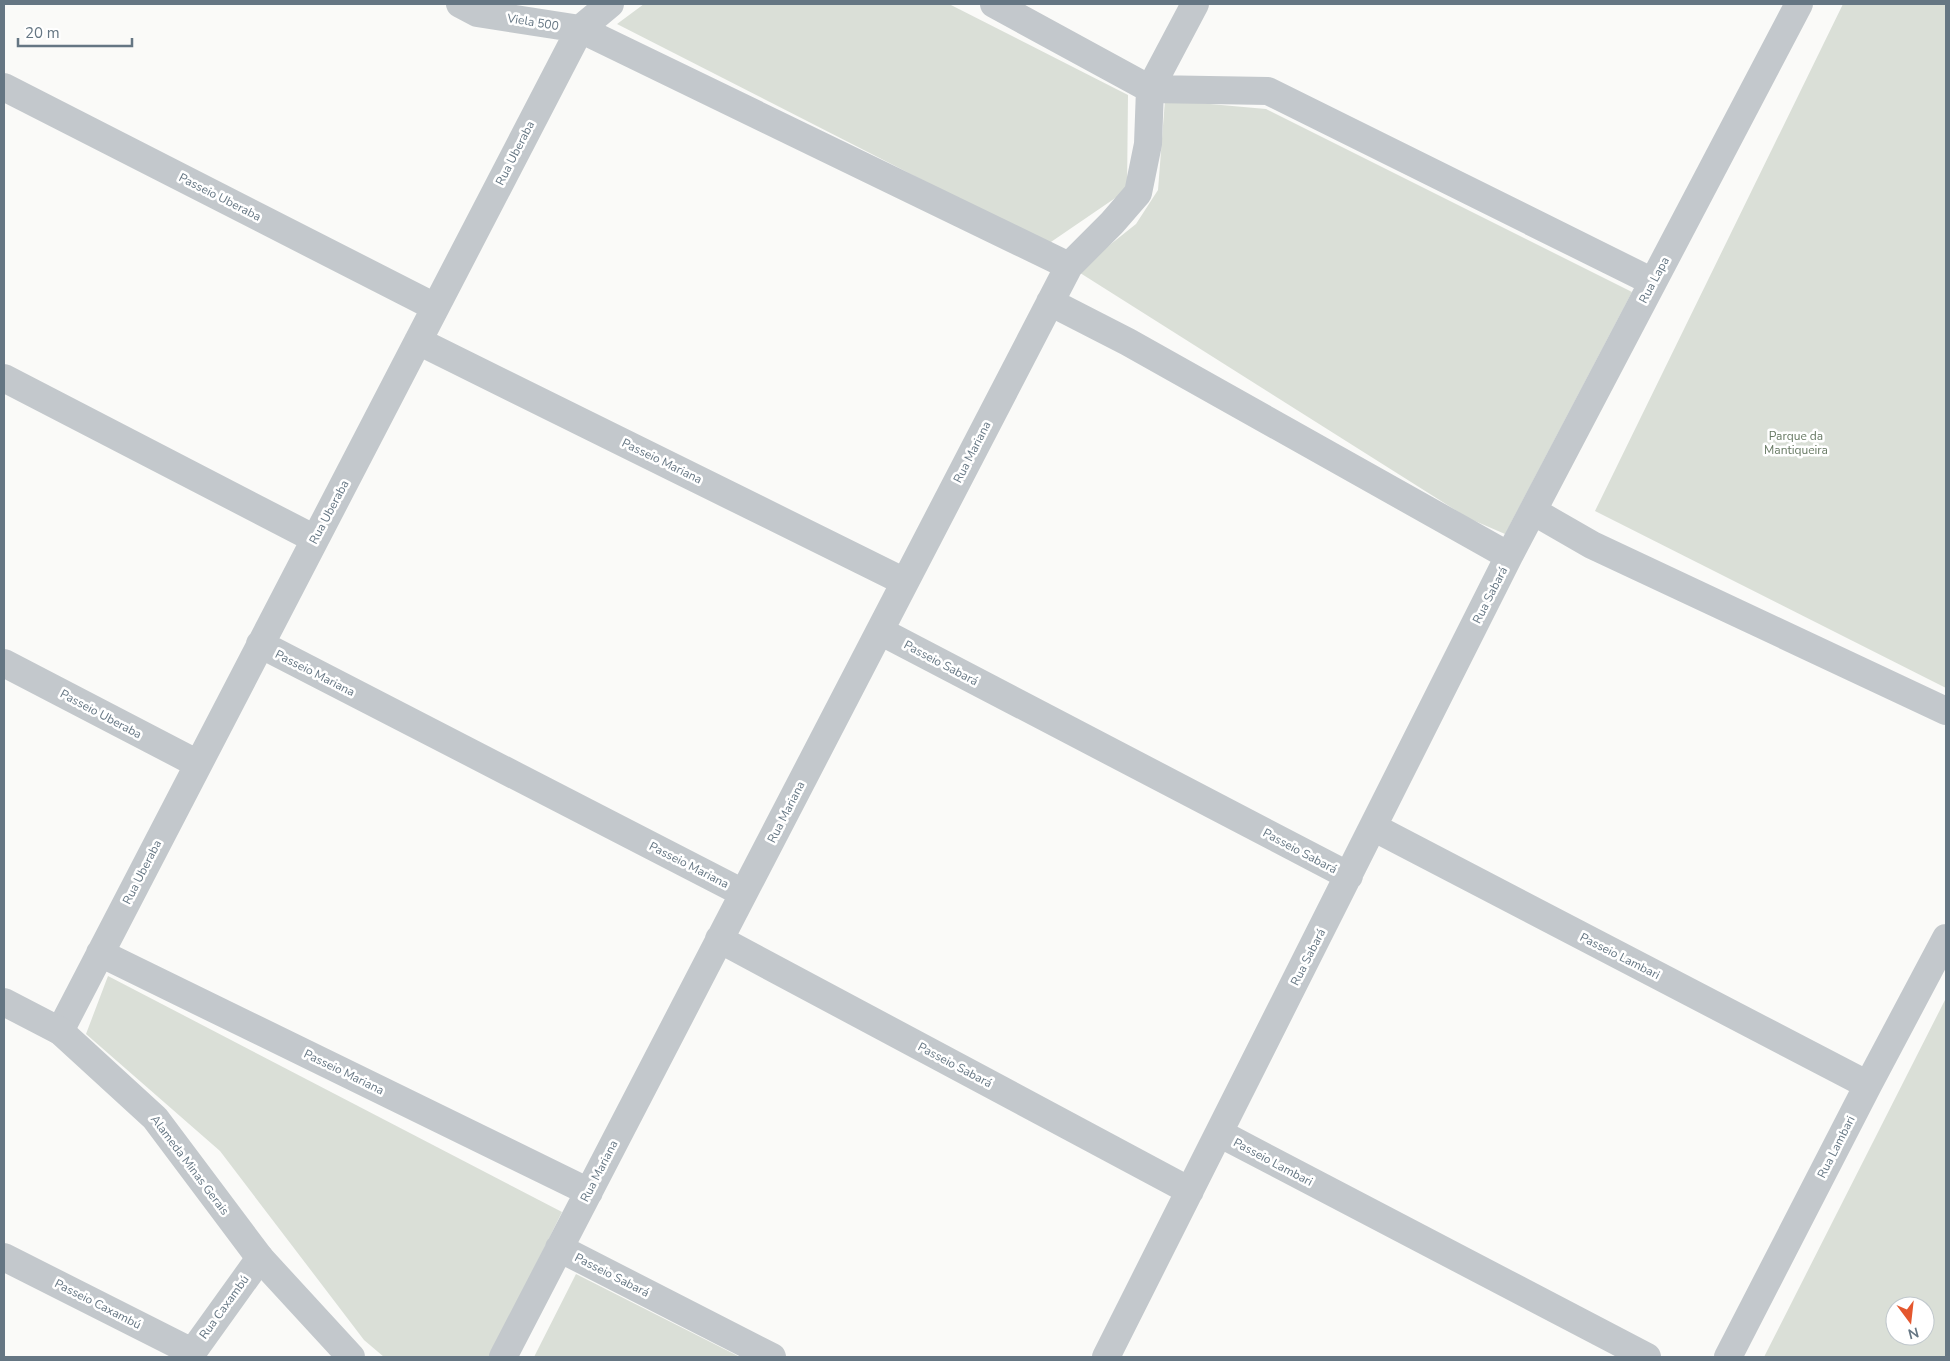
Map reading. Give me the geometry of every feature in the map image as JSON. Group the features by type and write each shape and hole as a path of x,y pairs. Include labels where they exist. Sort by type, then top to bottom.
{"street":[{"name":"Viela 500","path":"460,4 477,13 580,29 1069,266"},
{"name":"Rua Uberaba","path":"60,1031 580,29 610,4"},
{"path":"994,4 1150,89 1268,91 1653,282"},
{"path":"1150,89 1195,4"},
{"name":"Rua Lapa","path":"1509,556 1798,4"},
{"name":"Passeio Uberaba","path":"4,88 435,307"},
{"name":"Rua Mariana","path":"503,1357 1069,266 1112,223 1138,193 1148,144 1150,89"},
{"path":"1050,302 1128,342 1509,556"},
{"name":"Passeio Mariana","path":"418,341 905,582"},
{"path":"4,378 315,539"},
{"path":"1532,511 1592,545 1946,711"},
{"name":"Rua Sabará","path":"1106,1357 1509,556"},
{"name":"Passeio Sabará","path":"880,631 1349,876"},
{"name":"Passeio Mariana","path":"260,644 744,893"},
{"name":"Passeio Uberaba","path":"4,663 198,764"},
{"name":"Passeio Lambari","path":"1372,827 1868,1085"},
{"name":"Rua Lambari","path":"1728,1357 1946,938"},
{"name":"Passeio Sabará","path":"719,939 1190,1191"},
{"name":"Passeio Mariana","path":"100,953 589,1192"},
{"name":"Alameda Minas Gerais","path":"4,1002 60,1031 155,1118 260,1258 351,1357"},
{"name":"Passeio Lambari","path":"1219,1133 1647,1357"},
{"name":"Passeio Sabará","path":"559,1248 772,1357"},
{"name":"Passeio Caxambú","path":"4,1257 190,1355"},
{"name":"Rua Caxambú","path":"190,1355 260,1258"}],"green space":[{"path":"644,4 949,4 1128,95 1127,190 1048,244 617,24"},
{"name":"Parque da Mantiqueira","path":"1843,4 1946,4 1946,688 1595,511"},
{"path":"1165,100 1266,109 1632,292 1505,534 1468,518 1077,271 1136,224 1158,190"},
{"path":"108,976 562,1212 490,1357 384,1357 364,1340 220,1151 86,1034"},
{"path":"1946,998 1946,1357 1764,1357"},
{"path":"576,1274 740,1357 534,1357"}]}
